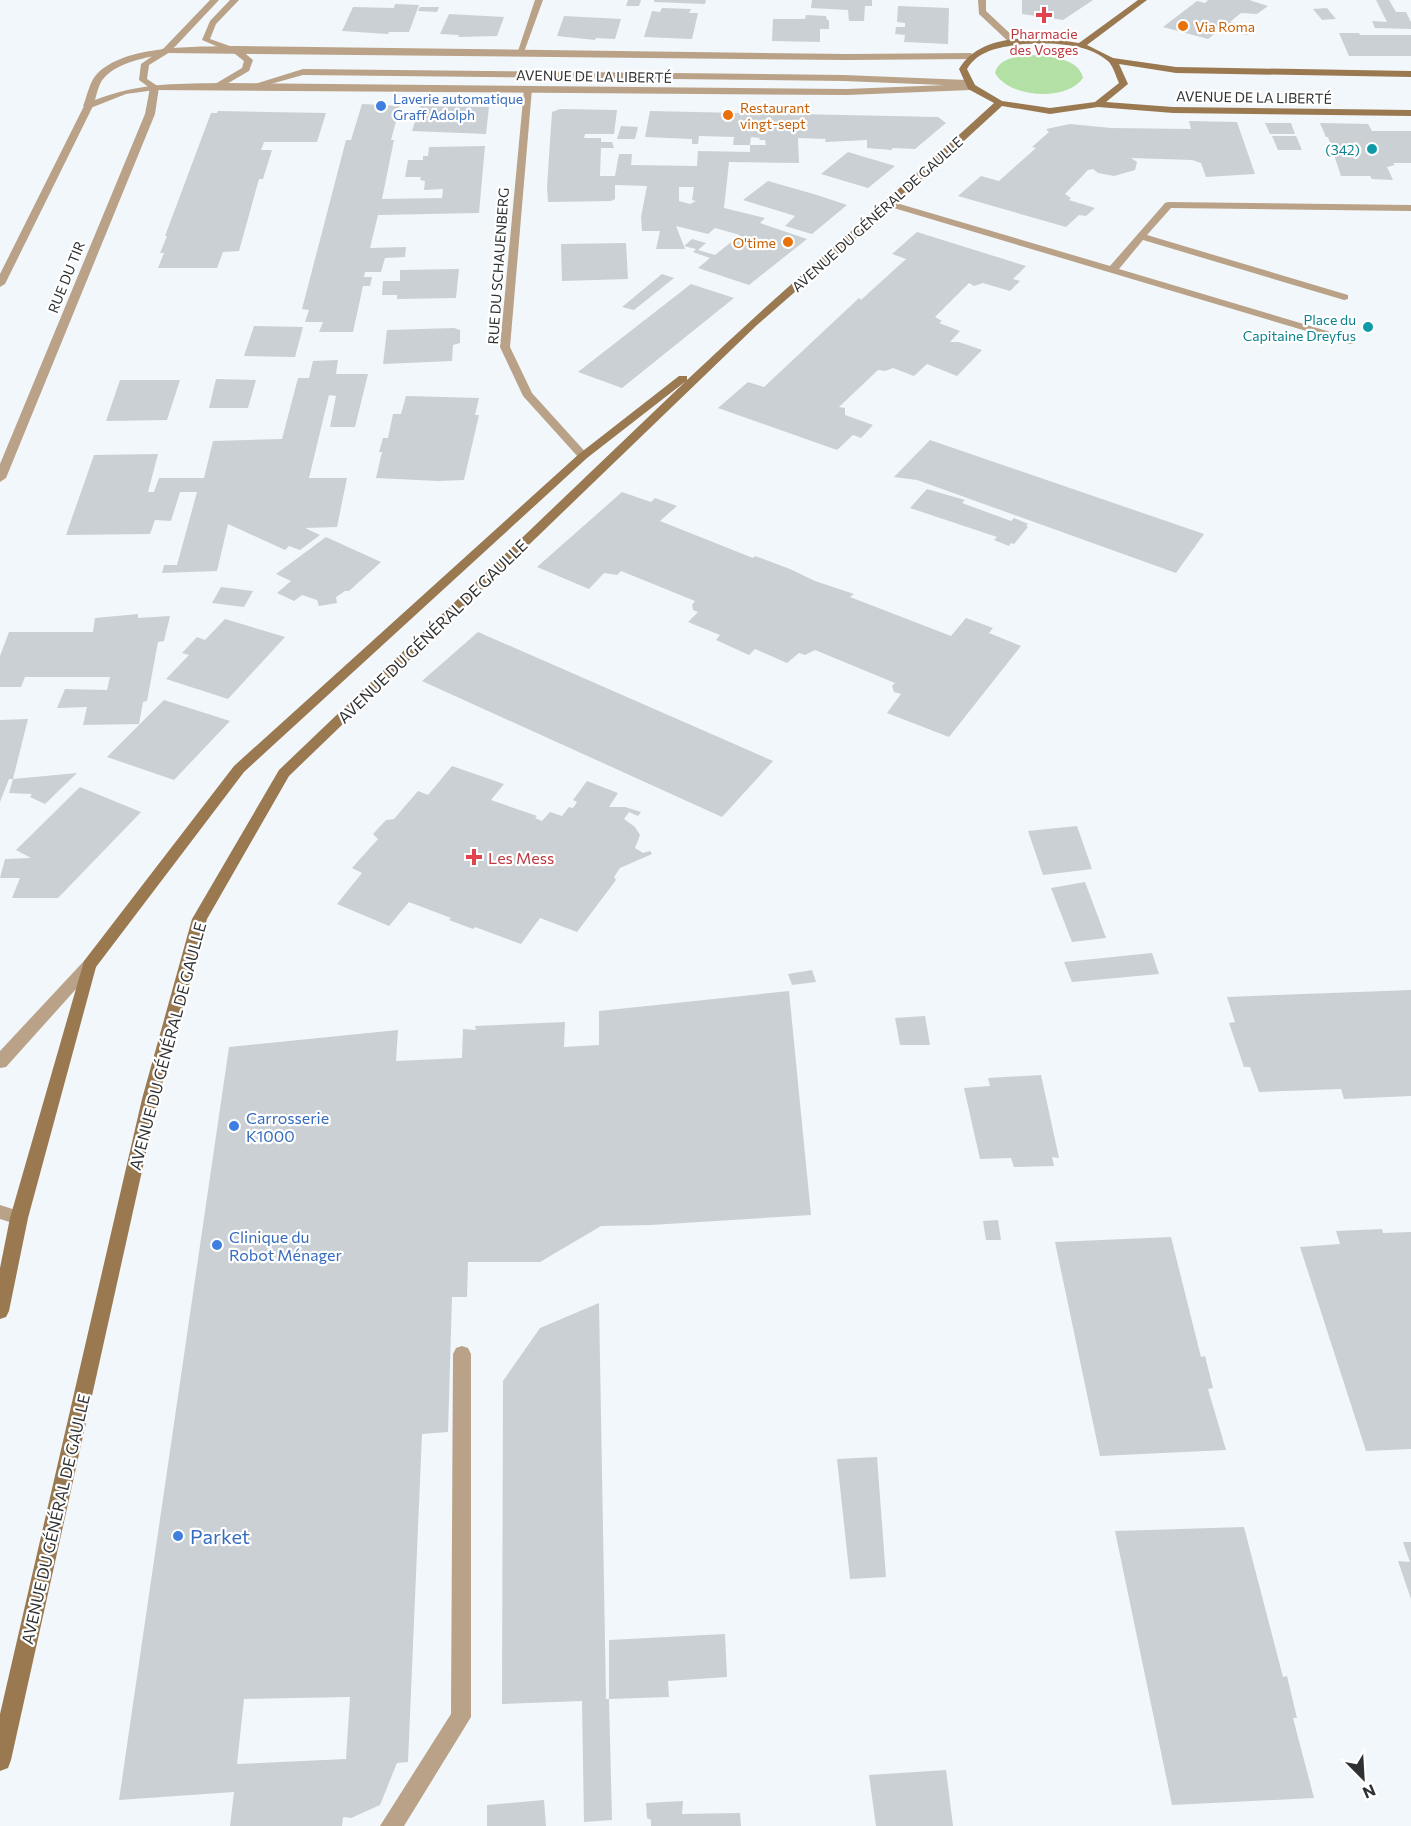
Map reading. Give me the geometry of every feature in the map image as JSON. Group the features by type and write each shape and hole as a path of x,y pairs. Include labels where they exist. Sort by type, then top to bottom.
{"main road":[{"path":"1080,46 1143,0"},
{"name":"AVENUE DE LA LIBERTÉ","path":"971,57 978,52 1014,42 1058,42 1080,46 1112,60 1176,70 1411,74"},
{"path":"969,85 963,69 971,57"},
{"path":"1098,104 1124,84 1112,60"},
{"name":"AVENUE DE LA LIBERTÉ","path":"969,85 1000,103 1050,111 1098,104 1173,110 1411,113"},
{"name":"AVENUE DU GÉNÉRAL DE GAULLE","path":"0,1760 150,1099 200,919 284,774 753,323 890,204 1000,103"},
{"name":"AVENUE DU GÉNÉRAL DE GAULLE","path":"0,1311 19,1218 89,965 239,769 583,456 753,323"}],"street":[{"path":"155,87 143,80 145,64 167,50 215,0"},
{"path":"218,86 246,69 249,60 236,49 218,46 206,40 206,33 214,21 235,0"},
{"path":"520,52 539,0"},
{"path":"982,0 982,12 1014,42"},
{"path":"0,284 88,106 98,78 109,69 129,60 167,50"},
{"name":"AVENUE DE LA LIBERTÉ","path":"167,50 971,57"},
{"path":"256,85 303,72 844,78 969,85"},
{"name":"AVENUE DE LA LIBERTÉ","path":"88,106 124,92 155,87 256,85 847,92 969,85"},
{"name":"RUE DU TIR","path":"0,477 150,114 155,87"},
{"name":"RUE DU SCHAUENBERG","path":"528,89 505,347 526,394 583,456"},
{"path":"890,204 1350,342"},
{"path":"1112,270 1168,204 1411,208"},
{"path":"1140,236 1344,297"},
{"path":"0,1062 89,965"},
{"path":"0,1212 19,1218"},
{"path":"391,1826 460,1717 462,1354"}],"green space":[{"path":"1037,55 1058,58 1071,63 1081,72 1083,78 1075,86 1064,91 1038,94 1012,88 995,73 997,67 1006,60"}],"building":[{"path":"628,0 641,0 639,6 626,6"},
{"path":"654,0 706,0 705,4 654,2"},
{"path":"812,0 872,0 872,6 865,6 864,21 849,21 848,10 811,8"},
{"path":"1022,0 1093,0 1063,20 1022,14"},
{"path":"1208,0 1249,0 1268,6 1257,14 1241,13 1230,22 1255,29 1247,35 1221,29 1208,39 1163,27 1197,1 1205,3"},
{"path":"1376,0 1389,0 1396,12 1406,12 1411,22 1411,29 1375,28 1372,21 1387,22"},
{"path":"395,4 419,5 409,32 389,32 388,34 342,31 353,7 394,8"},
{"path":"898,6 949,8 948,44 904,42 905,35 895,34 896,27 905,27 905,23 897,22"},
{"path":"420,7 439,7 437,12 418,11"},
{"path":"662,8 691,9 689,13 698,13 692,39 644,37 652,11 660,12"},
{"path":"1327,8 1336,19 1322,20 1313,9"},
{"path":"449,14 504,17 497,36 458,37 459,35 440,34"},
{"path":"806,15 826,16 829,20 829,29 820,29 820,42 772,41 773,19 805,19"},
{"path":"564,16 621,19 615,39 596,38 595,40 557,36"},
{"path":"1339,33 1411,35 1411,56 1349,56"},
{"path":"362,104 400,106 391,140 394,140 382,199 442,198 443,189 424,190 425,181 420,180 421,177 405,177 408,160 423,160 423,156 428,156 429,147 485,146 479,213 378,215 370,248 406,247 405,257 385,258 381,272 365,272 364,277 372,277 370,286 363,286 353,332 319,332 323,322 305,322 309,310 302,309 346,140 351,140"},
{"path":"420,106 489,107 486,134 412,131"},
{"path":"560,109 617,110 614,134 585,134 584,138 601,138 601,142 612,142 614,148 601,148 600,176 615,176 619,154 632,154 631,165 697,166 698,151 750,152 750,145 733,145 734,137 699,136 698,144 692,144 692,139 645,137 650,111 938,117 946,123 915,149 867,148 867,140 825,142 826,139 798,138 799,163 729,162 724,208 765,218 760,223 807,239 749,285 698,268 710,258 693,252 696,249 684,246 692,239 706,243 698,250 715,255 740,235 715,228 708,234 676,226 685,249 656,249 660,231 642,231 641,217 647,186 615,185 615,199 611,201 548,202 552,112","holes":["751,137 765,140 766,145 750,145","679,187 694,187 692,200 696,201 690,204 679,201"]},
{"path":"218,111 326,113 317,142 264,142 261,150 272,150 263,179 259,179 239,251 223,252 217,268 158,268 164,253 160,253 167,236 165,236 211,113"},
{"path":"1189,121 1237,122 1255,174 1206,177 1201,163 1192,160 1131,158 1137,162 1135,170 1114,176 1098,173 1093,169 1088,170 1065,194 1071,198 1069,200 1095,208 1086,216 1079,215 1066,227 958,196 981,176 999,181 1036,148 1032,147 1049,132 1046,129 1070,124 1111,128 1191,129"},
{"path":"1265,123 1291,123 1295,134 1270,134"},
{"name":"(342)","path":"1320,123 1368,124 1372,131 1411,131 1411,163 1393,163 1395,165 1387,167 1393,180 1372,179 1370,176 1341,176 1328,137"},
{"path":"621,126 638,127 635,139 617,139"},
{"path":"1272,136 1296,136 1302,150 1278,150"},
{"path":"848,152 895,166 868,188 821,174"},
{"path":"768,181 847,205 812,234 785,226 795,216 743,200"},
{"path":"917,232 1026,266 1013,279 1020,281 1010,291 983,283 974,286 969,283 935,317 942,321 939,323 960,331 950,342 959,342 982,350 957,376 927,364 914,376 893,368 885,371 878,370 839,407 845,408 845,415 873,425 861,438 853,435 837,450 718,408 748,382 764,387 859,298 861,300 906,259 892,254"},
{"path":"626,243 628,279 562,281 561,244"},
{"path":"459,269 456,298 397,299 397,295 382,295 383,281 400,281 400,270"},
{"path":"662,274 674,278 634,310 622,307"},
{"path":"691,284 734,298 622,388 578,372"},
{"path":"254,326 303,327 295,357 244,356"},
{"path":"454,328 460,330 460,343 453,345 452,361 383,364 387,330"},
{"path":"338,360 336,374 368,374 355,427 330,427 336,396 329,395 309,478 347,478 337,527 305,528 320,535 300,550 289,546 285,550 228,524 217,571 162,573 164,565 177,565 197,492 180,492 171,521 155,520 150,534 66,535 94,455 158,454 148,492 154,492 159,478 204,478 213,441 282,439 298,378 309,378 313,361"},
{"path":"216,379 256,380 248,408 209,408"},
{"path":"120,380 180,380 167,420 106,421"},
{"path":"406,396 479,398 475,415 479,415 464,480 376,478 383,438 388,438 393,414 401,414"},
{"path":"930,440 1204,534 1176,573 917,480 894,477"},
{"path":"927,489 965,500 962,503 1011,521 1014,518 1028,524 1026,526 1028,527 1014,544 1011,543 1009,546 994,540 997,537 910,508"},
{"path":"622,492 651,502 655,498 677,506 660,521 753,558 755,556 815,581 854,594 850,597 951,636 966,618 993,628 989,633 1021,646 949,737 887,713 901,694 894,692 892,686 895,683 815,650 805,655 799,653 787,663 755,649 749,655 716,640 720,635 688,622 698,612 693,610 692,605 695,601 621,571 617,575 604,573 589,589 537,567"},
{"path":"326,537 381,562 349,591 336,597 337,603 319,606 317,600 302,595 294,601 277,593 291,581 276,574"},
{"path":"221,587 253,591 244,607 212,603"},
{"path":"138,614 138,618 170,616 164,641 158,642 147,701 143,702 139,724 83,725 87,707 57,708 65,689 107,690 110,677 25,677 21,687 0,687 0,656 9,632 93,632 95,618"},
{"path":"225,619 285,637 228,699 166,679 189,655 182,653 197,637 205,640"},
{"path":"478,632 773,761 722,817 422,681"},
{"path":"164,700 230,721 174,780 107,757"},
{"path":"28,719 13,779 9,779 0,802 0,720"},
{"path":"452,766 504,784 491,800 537,816 535,818 542,821 550,812 562,816 569,807 573,808 577,802 573,800 587,781 618,793 609,807 625,807 641,812 638,816 629,812 624,819 635,827 640,835 635,848 643,853 650,851 652,854 620,868 614,877 616,880 577,932 540,918 521,944 449,920 451,918 409,902 389,926 337,904 362,873 352,868 378,839 373,834 386,820 394,819 418,791 428,795"},
{"path":"77,773 45,804 30,797 32,794 9,793 13,779"},
{"path":"80,787 141,812 58,898 12,898 20,878 0,878 5,859 31,858 16,850"},
{"path":"1077,826 1092,869 1043,875 1028,831"},
{"path":"1085,882 1106,938 1072,942 1051,888"},
{"path":"1152,953 1159,974 1072,982 1064,962"},
{"path":"812,970 816,982 792,985 788,974"},
{"path":"1411,990 1411,1096 1344,1099 1341,1089 1259,1092 1250,1067 1244,1067 1229,1023 1235,1022 1227,997"},
{"path":"789,991 811,1215 601,1226 540,1262 468,1262 467,1297 452,1297 448,1432 422,1434 408,1762 397,1763 380,1805 351,1818 343,1817 342,1826 230,1826 234,1792 119,1800 229,1047 398,1030 396,1061 462,1058 463,1029 476,1030 475,1026 565,1022 564,1047 599,1045 599,1011","holes":["350,1697 346,1759 237,1764 244,1699"]},
{"path":"925,1016 930,1045 900,1045 895,1018"},
{"path":"1041,1075 1059,1158 1052,1157 1054,1166 1014,1167 1011,1158 980,1159 964,1088 990,1086 988,1078"},
{"path":"998,1220 1001,1240 986,1240 983,1221"},
{"path":"1382,1229 1383,1233 1411,1232 1411,1449 1366,1451 1300,1247 1340,1244 1336,1231"},
{"path":"1171,1237 1201,1357 1205,1356 1213,1388 1208,1389 1226,1450 1100,1456 1055,1242"},
{"path":"599,1303 606,1699 609,1699 612,1820 584,1822 582,1701 502,1704 503,1381 540,1328"},
{"path":"877,1457 886,1577 850,1579 837,1459"},
{"path":"1244,1527 1283,1677 1287,1676 1297,1718 1293,1718 1314,1798 1172,1805 1115,1531"},
{"path":"1403,1542 1411,1542 1411,1599 1398,1561 1410,1562"},
{"path":"725,1634 727,1677 668,1681 669,1697 609,1699 609,1640"},
{"path":"946,1770 953,1826 876,1826 869,1775"},
{"path":"544,1800 546,1826 487,1826 487,1805"},
{"path":"683,1801 682,1814 740,1813 741,1826 651,1826 651,1820 647,1818 646,1803"}],"place":[{"name":"Pharmacie des Vosges","path":"1044,15"},
{"name":"Via Roma","path":"1183,26"},
{"name":"Laverie automatique Graff Adolph","path":"381,106"},
{"name":"Restaurant vingt-sept","path":"728,115"},
{"name":"(342)","path":"1372,149"},
{"name":"O'time","path":"788,242"},
{"name":"Place du Capitaine Dreyfus","path":"1368,327"},
{"name":"Les Mess","path":"474,857"},
{"name":"Carrosserie K1000","path":"234,1126"},
{"name":"Clinique du Robot Ménager","path":"217,1245"},
{"name":"Parket","path":"178,1536"}]}
